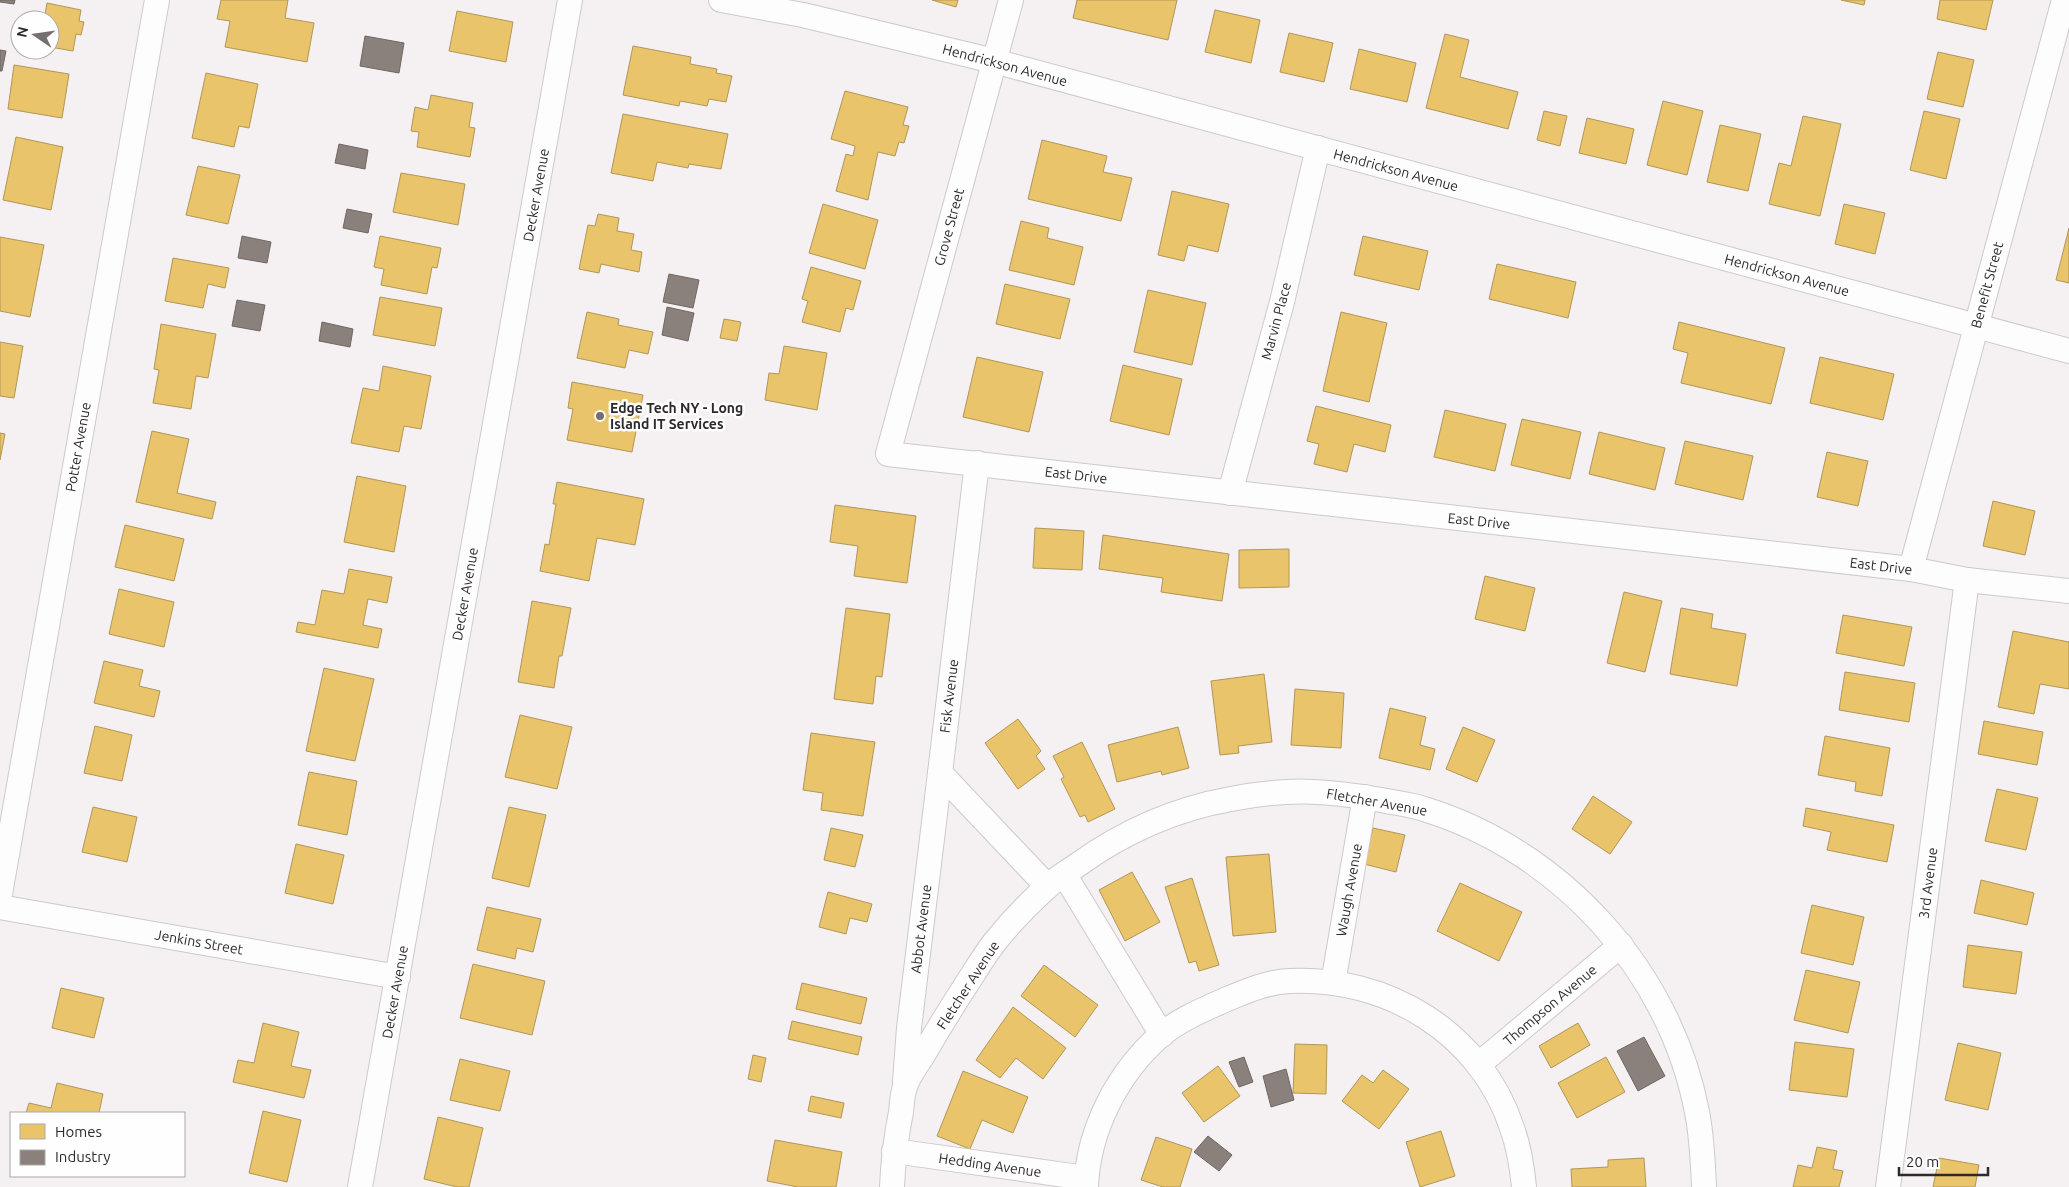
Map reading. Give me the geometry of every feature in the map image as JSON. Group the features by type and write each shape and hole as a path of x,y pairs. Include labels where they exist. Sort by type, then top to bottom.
{"street":[{"name":"Potter Avenue","path":"0,894 156,0"},
{"name":"Decker Avenue","path":"360,1187 570,0"},
{"name":"Hendrickson Avenue","path":"721,0 803,14 994,61 2069,351"},
{"name":"Grove Street","path":"888,454 1011,0"},
{"name":"Benefit Street","path":"1911,569 2064,0"},
{"name":"Marvin Place","path":"1230,493 1282,302 1318,148"},
{"name":"East Drive","path":"888,454 1911,569 1967,580 2069,591"},
{"name":"Fisk Avenue","path":"940,773 977,463"},
{"name":"3rd Avenue","path":"1888,1187 1967,580"},
{"path":"940,773 1055,880 1162,1034"},
{"name":"Abbot Avenue","path":"905,1086 909,1028 940,773"},
{"name":"Fletcher Avenue","path":"892,1187 894,1151 905,1086 952,1006 994,942 1055,880 1102,847 1138,828 1175,813 1214,802 1254,794 1294,791 1334,792 1422,808 1468,825 1511,848 1552,876 1589,908 1621,945 1647,983 1668,1024 1686,1067 1697,1111 1703,1157 1704,1187"},
{"name":"Waugh Avenue","path":"1333,983 1365,797"},
{"name":"Jenkins Street","path":"0,907 398,977"},
{"name":"Thompson Avenue","path":"1478,1065 1621,945"},
{"path":"1086,1182 1095,1138 1109,1101 1130,1067 1162,1034 1196,1012 1255,987 1288,981 1333,983 1360,987 1394,999 1426,1016 1454,1038 1478,1065 1498,1094 1512,1127 1521,1161 1524,1187"},
{"name":"Hedding Avenue","path":"894,1151 1086,1182"}],"building: Homes":[{"path":"221,0 288,0 285,18 314,23 307,62 225,47 230,21 217,19"},
{"path":"932,0 958,0 956,7"},
{"path":"1077,0 1177,0 1168,40 1073,18"},
{"path":"1841,0 1865,0 1864,5"},
{"path":"1940,0 1993,0 1986,30 1937,19"},
{"path":"47,3 81,10 79,21 84,22 81,35 76,34 73,51 60,49 60,10 46,10"},
{"path":"1215,10 1260,20 1251,63 1205,52"},
{"path":"457,11 513,22 506,62 449,51"},
{"path":"1289,33 1333,43 1324,82 1280,72"},
{"path":"1445,34 1469,40 1460,77 1518,92 1508,129 1426,108"},
{"path":"633,46 691,57 690,64 717,69 716,73 732,76 726,102 709,99 707,106 680,101 679,106 623,95"},
{"path":"1359,49 1416,63 1407,102 1350,89"},
{"path":"1938,52 1974,60 1963,107 1927,99"},
{"path":"14,65 69,74 62,118 8,109"},
{"path":"206,73 258,84 249,128 239,126 234,147 192,138"},
{"path":"845,91 908,107 903,125 909,126 904,143 899,142 895,156 878,152 868,200 836,191 846,154 853,156 855,146 831,139"},
{"path":"431,95 473,103 469,127 475,128 470,157 417,147 419,132 411,131 415,107 428,110"},
{"path":"1663,101 1703,111 1687,175 1647,165"},
{"path":"1544,111 1567,116 1560,146 1537,140"},
{"path":"1924,111 1960,119 1946,179 1910,170"},
{"path":"623,114 728,134 721,169 689,164 688,168 657,162 653,181 611,173"},
{"path":"1803,116 1841,124 1820,216 1769,204 1779,163 1791,166"},
{"path":"1587,118 1634,129 1626,164 1579,153"},
{"path":"1720,125 1761,134 1748,191 1707,182"},
{"path":"16,137 63,147 51,210 3,200"},
{"path":"1042,140 1107,156 1103,172 1132,178 1121,221 1028,199"},
{"path":"198,166 240,175 228,224 186,215"},
{"path":"401,173 465,184 458,225 393,212"},
{"path":"1172,191 1229,204 1218,252 1188,245 1184,261 1158,255"},
{"path":"823,204 878,220 865,269 809,253"},
{"path":"1844,204 1885,213 1875,254 1835,244"},
{"path":"598,214 619,218 617,231 634,234 631,250 642,252 639,272 601,264 599,273 579,269 588,225 595,226"},
{"path":"1021,221 1049,228 1047,238 1083,247 1074,285 1009,270"},
{"path":"2069,228 2069,283 2056,280"},
{"path":"380,236 441,248 437,268 432,267 427,294 381,285 384,269 374,267"},
{"path":"1363,236 1428,251 1419,290 1354,275"},
{"path":"0,237 44,245 30,317 0,311"},
{"path":"173,258 229,268 225,288 208,284 203,308 165,301"},
{"path":"1497,264 1576,282 1568,318 1489,299"},
{"path":"811,267 861,281 853,310 846,308 840,332 802,322 808,301 802,299"},
{"path":"1005,284 1070,299 1060,339 996,324"},
{"path":"1148,290 1206,303 1192,365 1134,352"},
{"path":"380,297 442,308 435,346 373,335"},
{"path":"587,312 619,319 618,325 653,332 648,354 629,350 625,368 577,358"},
{"path":"1341,312 1387,323 1369,402 1323,391"},
{"path":"724,319 741,322 737,341 720,338"},
{"path":"1679,322 1785,348 1771,404 1681,383 1688,353 1673,349"},
{"path":"161,324 216,334 208,378 196,376 191,409 153,403 159,370 154,369"},
{"path":"0,342 23,346 14,398 0,396"},
{"path":"784,346 827,353 817,410 765,400 769,373 779,374"},
{"path":"977,357 1043,372 1029,432 963,417"},
{"path":"1820,357 1894,374 1883,420 1810,403"},
{"path":"1123,365 1182,379 1169,435 1110,421"},
{"path":"383,366 431,376 421,429 404,426 399,452 351,443 363,388 379,391"},
{"path":"572,382 643,395 632,452 567,440 573,409 568,408"},
{"path":"1316,406 1391,425 1385,452 1354,444 1347,472 1314,464 1319,444 1307,441"},
{"path":"1445,410 1506,424 1495,471 1434,457"},
{"path":"1522,419 1581,432 1570,479 1511,465"},
{"path":"152,431 189,439 177,493 216,502 212,519 136,502"},
{"path":"1599,432 1665,448 1655,490 1589,474"},
{"path":"0,433 5,434 0,460"},
{"path":"1685,441 1753,456 1743,500 1675,484"},
{"path":"1827,452 1868,461 1858,506 1817,497"},
{"path":"357,476 406,486 394,552 344,542"},
{"path":"557,482 644,499 635,545 597,538 589,581 540,571 545,544 549,545 556,504 553,504"},
{"path":"1993,501 2035,511 2025,555 1983,546"},
{"path":"835,505 916,516 907,583 854,576 858,546 830,542"},
{"path":"125,525 184,539 174,581 115,567"},
{"path":"1035,528 1084,531 1082,570 1033,568"},
{"path":"1103,535 1229,554 1222,601 1161,592 1163,578 1099,569"},
{"path":"1289,549 1289,587 1239,588 1239,550"},
{"path":"349,569 392,577 387,603 368,599 363,625 382,629 378,648 296,632 298,622 315,625 322,590 344,594"},
{"path":"1485,576 1535,588 1525,631 1475,619"},
{"path":"119,589 174,602 164,647 109,634"},
{"path":"1624,592 1662,601 1645,672 1607,663"},
{"path":"532,601 571,608 562,656 559,656 554,688 518,682"},
{"path":"846,608 890,614 882,677 876,676 873,704 834,699"},
{"path":"1681,608 1713,614 1711,628 1746,634 1737,686 1670,674"},
{"path":"1843,615 1912,627 1904,666 1836,653"},
{"path":"2013,631 2069,642 2069,689 2040,684 2034,714 1998,707"},
{"path":"104,661 143,670 139,686 160,691 154,717 94,703"},
{"path":"324,668 374,679 355,761 306,751"},
{"path":"1845,672 1915,683 1909,722 1839,710"},
{"path":"1264,674 1272,742 1238,746 1239,753 1220,755 1211,681"},
{"path":"1295,689 1344,693 1341,748 1291,745"},
{"path":"1390,708 1426,717 1420,745 1435,749 1430,770 1379,758"},
{"path":"520,715 572,727 557,789 505,777"},
{"path":"1018,719 1041,751 1036,756 1045,769 1018,789 985,743"},
{"path":"1984,721 2043,732 2037,765 1978,754"},
{"path":"95,726 132,735 122,781 84,773"},
{"path":"1178,727 1189,768 1162,775 1161,771 1117,782 1108,745"},
{"path":"1463,727 1495,740 1477,782 1446,769"},
{"path":"811,733 875,742 863,816 821,810 823,793 803,790"},
{"path":"1825,736 1890,748 1882,796 1855,791 1856,782 1818,775"},
{"path":"1082,742 1115,809 1088,822 1085,815 1080,817 1061,779 1064,777 1053,756"},
{"path":"309,772 357,781 347,835 298,825"},
{"path":"1997,789 2038,798 2026,850 1985,841"},
{"path":"1593,796 1632,822 1610,854 1572,829"},
{"path":"93,807 137,817 127,862 82,852"},
{"path":"509,807 546,815 529,887 492,878"},
{"path":"1806,808 1894,825 1887,862 1827,850 1831,832 1803,826"},
{"path":"831,828 863,835 855,867 824,860"},
{"path":"1373,828 1405,835 1396,872 1364,864"},
{"path":"296,844 344,855 333,904 285,893"},
{"path":"1269,854 1276,932 1233,936 1226,857"},
{"path":"1132,872 1160,922 1125,941 1099,890"},
{"path":"1192,878 1219,965 1199,971 1196,961 1189,963 1165,887"},
{"path":"1981,880 2034,893 2027,925 1974,913"},
{"path":"1460,883 1522,912 1499,961 1437,931"},
{"path":"828,892 872,904 867,922 850,918 846,934 819,927"},
{"path":"1812,905 1864,917 1853,965 1801,953"},
{"path":"487,907 541,919 533,952 517,948 515,959 477,950"},
{"path":"1968,945 2022,952 2016,994 1963,987"},
{"path":"473,964 545,981 532,1035 460,1018"},
{"path":"1044,965 1098,1005 1075,1037 1021,996"},
{"path":"1806,970 1860,982 1848,1033 1794,1020"},
{"path":"802,983 867,998 861,1024 796,1009"},
{"path":"61,988 104,998 94,1038 52,1028"},
{"path":"1013,1007 1066,1048 1043,1079 1016,1058 1000,1078 976,1060"},
{"path":"792,1021 862,1037 858,1055 788,1039"},
{"path":"263,1023 299,1032 291,1066 311,1070 304,1098 233,1082 238,1060 254,1063"},
{"path":"1578,1023 1590,1045 1551,1068 1539,1046"},
{"path":"1795,1042 1854,1049 1847,1097 1789,1090"},
{"path":"1958,1043 2001,1053 1988,1110 1945,1100"},
{"path":"1295,1044 1327,1045 1326,1094 1293,1093"},
{"path":"753,1055 766,1058 761,1082 748,1079"},
{"path":"1606,1057 1625,1092 1577,1118 1558,1083"},
{"path":"460,1059 510,1071 500,1111 450,1100"},
{"path":"1218,1066 1240,1096 1204,1122 1182,1093"},
{"path":"1383,1070 1409,1089 1379,1129 1342,1101 1362,1075 1373,1083"},
{"path":"963,1071 1028,1097 1013,1133 982,1120 970,1149 937,1136"},
{"path":"57,1083 103,1094 99,1112 26,1112 29,1103 51,1108"},
{"path":"811,1096 844,1103 841,1118 808,1111"},
{"path":"263,1111 301,1120 287,1182 249,1173"},
{"path":"438,1117 483,1128 469,1187 457,1187 424,1179"},
{"path":"1441,1131 1455,1176 1420,1187 1406,1142"},
{"path":"1156,1137 1192,1149 1180,1187 1163,1187 1141,1180"},
{"path":"775,1140 842,1152 836,1187 798,1187 767,1181"},
{"path":"1817,1147 1837,1151 1833,1169 1843,1171 1839,1187 1793,1187 1798,1165 1812,1168"},
{"path":"1644,1158 1646,1187 1572,1187 1571,1169 1608,1167 1608,1160"},
{"path":"1939,1158 1979,1165 1975,1187 1933,1187"}],"building: Industry":[{"path":"0,0 15,0 14,4 0,2"},
{"path":"365,36 404,43 399,73 360,66"},
{"path":"0,50 6,51 2,71 0,71"},
{"path":"339,144 368,150 365,169 335,163"},
{"path":"347,209 372,214 368,233 343,228"},
{"path":"242,236 271,242 267,263 238,258"},
{"path":"669,274 699,280 693,308 663,302"},
{"path":"237,300 265,305 260,331 232,326"},
{"path":"667,307 694,313 688,341 662,335"},
{"path":"322,322 353,329 350,347 319,341"},
{"path":"1644,1037 1665,1076 1638,1091 1617,1051"},
{"path":"1244,1057 1253,1082 1239,1087 1229,1062"},
{"path":"1286,1069 1294,1100 1271,1107 1263,1076"},
{"path":"1208,1136 1232,1155 1219,1171 1194,1152"}],"place":[{"name":"Edge Tech NY - Long Island IT Services","path":"600,416"}]}
